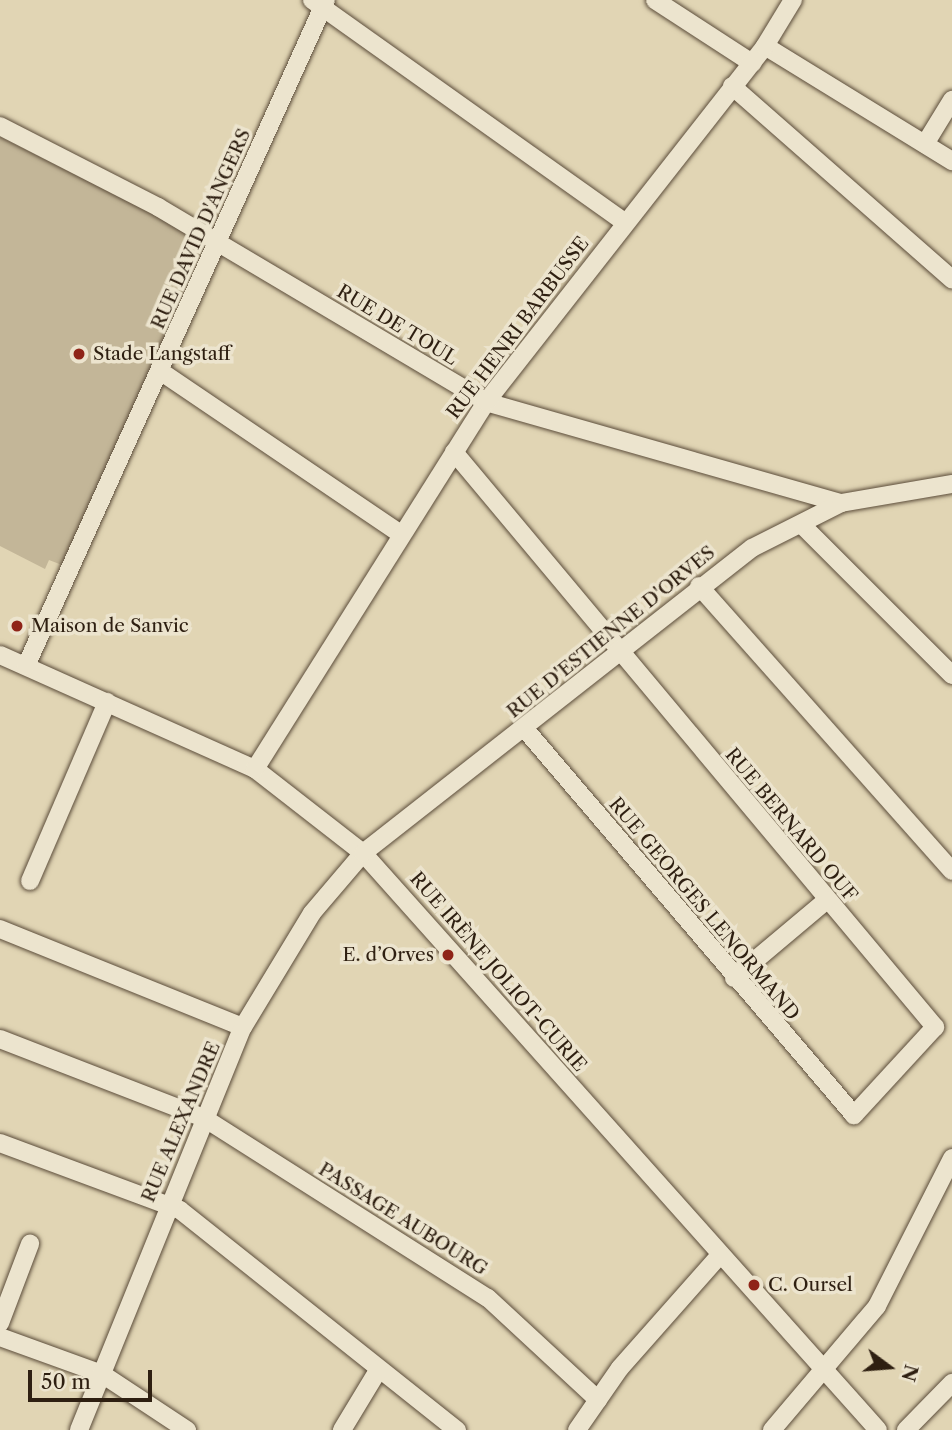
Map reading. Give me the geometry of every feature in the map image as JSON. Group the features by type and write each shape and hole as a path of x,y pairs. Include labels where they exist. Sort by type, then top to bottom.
{"street":[{"path":"655,0 752,63"},
{"name":"RUE HENRI BARBUSSE","path":"255,769 485,402 624,222 752,63 793,0"},
{"path":"320,2 624,222"},
{"name":"RUE DAVID D'ANGERS","path":"26,666 219,243 320,2"},
{"path":"765,46 952,161"},
{"path":"732,86 952,279"},
{"path":"925,144 952,100"},
{"name":"RUE DE TOUL","path":"0,126 219,243 485,402 841,503"},
{"path":"160,372 402,535"},
{"name":"RUE BERNARD OUF","path":"454,452 935,1027 854,1115"},
{"name":"RUE D'ESTIENNE D'ORVES","path":"363,853 524,728 618,648 752,548 841,503 951,486"},
{"path":"802,525 952,674"},
{"path":"699,586 952,871"},
{"name":"RUE IRÈNE JOLIOT-CURIE","path":"0,655 255,769 363,853 719,1256 878,1430"},
{"path":"30,881 107,702"},
{"name":"RUE GEORGES LENORMAND","path":"524,728 734,978 854,1115"},
{"name":"RUE ALEXANDRE","path":"79,1430 168,1204 243,1027 312,913 363,853"},
{"path":"734,978 827,900"},
{"path":"0,929 243,1027"},
{"name":"PASSAGE AUBOURG","path":"0,1040 205,1118 488,1298 598,1400"},
{"path":"0,1143 168,1204 457,1430"},
{"path":"772,1430 824,1373 877,1306 952,1158"},
{"path":"0,1323 30,1244"},
{"path":"577,1430 598,1400 719,1256"},
{"path":"0,1337 102,1374 187,1430"},
{"path":"342,1430 379,1369"},
{"path":"905,1430 952,1383"}],"shaded area":[{"name":"Stade Langstaff","path":"0,137 157,216 202,244 205,254 62,565 49,560 45,569 0,546"}],"place":[{"name":"Stade Langstaff","path":"79,354"},
{"name":"Maison de Sanvic","path":"17,626"},
{"name":"E. d’Orves","path":"448,955"},
{"name":"C. Oursel","path":"754,1285"}]}
